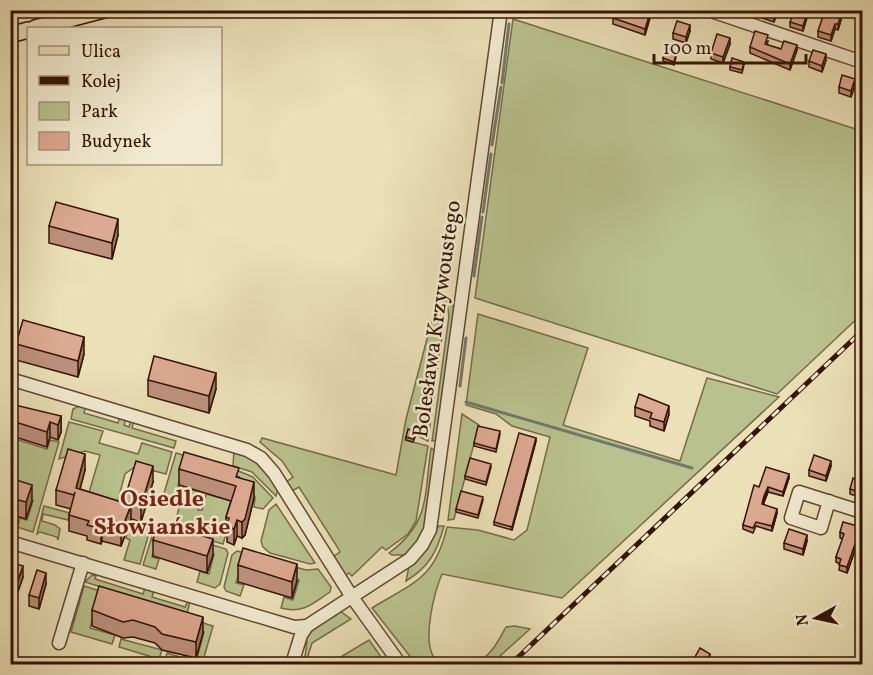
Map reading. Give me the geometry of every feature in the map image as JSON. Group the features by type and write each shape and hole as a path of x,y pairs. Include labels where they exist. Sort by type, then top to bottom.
{"main road":[{"path":"39,27 104,10"},
{"path":"10,35 27,30"}],"street":[{"name":"Bolesława Krzywoustego","path":"307,626 410,558 422,546 430,530 501,10"},
{"path":"708,10 862,62"},
{"path":"10,379 255,453 270,466 352,597 400,664"},
{"path":"829,501 862,512"},
{"path":"10,542 294,627 307,626"},
{"path":"59,643 82,563"},
{"path":"292,664 301,635 307,626"}],"green space":[{"path":"513,19 862,131 862,314 777,394 475,298"},
{"path":"438,297 443,299 445,316 436,378 427,377 426,385 435,387 428,441 408,431 405,440 428,446 416,521 408,534 386,550 382,547 352,576 349,573 345,576 334,556 340,552 336,545 299,487 292,491 286,482 293,477 282,461 260,442 262,438 396,475 406,419"},
{"path":"446,299 455,308 437,440 432,441 449,316"},
{"path":"478,314 588,348 563,425 680,461 707,378 779,397 562,598 442,574 433,603 429,627 430,648 436,659 462,662 479,660 491,652 506,627 530,629 491,664 416,664 372,608 411,585 429,569 442,544 447,527 478,530 514,540 527,530 550,437 512,426 496,414 466,405"},
{"path":"86,406 84,413 118,423 120,416 126,418 124,425 129,427 131,420 134,420 132,428 176,441 174,448 71,419 73,409"},
{"path":"462,414 479,425 454,519 448,520"},
{"path":"69,422 103,431 99,443 138,454 142,443 172,452 166,474 136,466 125,474 117,504 88,496 100,455 85,451 59,459"},
{"path":"12,438 47,449 50,440 59,442 33,532 17,527 20,518 27,520 33,501 11,494"},
{"path":"431,448 436,452 428,516 422,537 406,555 392,555 389,553 403,542 419,519 426,494"},
{"path":"234,450 259,462 278,489 276,496 252,472 233,466"},
{"path":"176,453 194,458 183,466 178,486 203,493 198,510 202,510 206,494 235,502 223,544 173,529 180,505 162,500"},
{"path":"236,470 253,477 273,498 263,509 254,507 255,497 238,492"},
{"path":"276,504 315,563 310,564 270,553 263,547 261,541 269,510"},
{"path":"44,506 70,513 68,520 43,514 42,521 60,529 58,540 57,537 40,532 37,534"},
{"path":"130,524 150,530 140,564 124,560 130,540 126,538"},
{"path":"439,526 444,526 431,558 421,570 406,581 409,566"},
{"path":"155,527 226,549 228,553 220,584 215,588 197,582 200,571 209,574 214,554 158,537 152,557 159,559 156,569 143,565"},
{"path":"237,551 306,570 318,569 331,587 330,592 301,609 281,608 284,597 293,600 299,580 242,563 236,583 244,585 240,596 226,591 224,587 232,555"},
{"path":"92,575 96,576 95,579 143,594 145,588 154,590 152,597 185,607 190,601 187,614 85,582"},
{"path":"84,586 213,626 202,664 176,664 165,661 167,653 196,662 204,632 98,600 90,628 115,635 112,644 71,632"},
{"path":"340,611 351,619 312,643 307,659 305,657 307,641 305,640 310,632"},
{"path":"121,639 162,650 159,659 119,647"},
{"path":"369,640 386,664 344,664 339,658"}],"building":[{"path":"609,10 630,10 636,13 637,10 644,10 650,13 645,29 613,18 615,13"},
{"path":"762,10 776,10 774,16"},
{"path":"795,10 808,10 803,26 790,22"},
{"path":"825,10 841,15 831,35 818,31"},
{"path":"862,13 862,31 857,29"},
{"path":"677,21 690,25 686,37 673,33"},
{"path":"755,31 768,35 765,44 781,49 784,41 797,45 790,64 750,47"},
{"path":"717,34 730,38 723,57 711,53"},
{"path":"813,50 826,54 822,66 809,61"},
{"path":"665,51 676,54 674,62 663,58"},
{"path":"732,58 744,62 742,70 730,67"},
{"path":"842,75 855,79 851,91 839,87"},
{"path":"56,202 118,219 112,243 49,226"},
{"path":"23,320 84,337 78,361 16,344"},
{"path":"154,356 216,373 209,396 148,380"},
{"path":"639,394 669,406 664,422 650,418 652,413 635,407"},
{"path":"15,405 61,416 58,425 50,422 47,432 12,421 10,412"},
{"path":"478,426 500,431 496,449 474,443"},
{"path":"408,429 416,432 413,439 406,437"},
{"path":"519,433 536,438 512,527 494,522"},
{"path":"68,449 85,454 76,488 131,505 121,531 102,525 101,529 87,525 89,521 69,515 75,492 74,495 56,490"},
{"path":"184,452 239,468 236,477 254,482 245,519 242,522 237,520 234,529 227,526 229,518 226,517 236,486 179,469"},
{"path":"814,455 831,461 826,476 809,470"},
{"path":"470,458 491,464 486,482 465,476"},
{"path":"136,461 153,466 141,506 124,501"},
{"path":"766,467 789,474 783,492 768,487 764,496 762,504 777,509 772,526 756,522 753,528 743,525 754,485 759,487"},
{"path":"862,471 862,493 850,489 853,478 857,480"},
{"path":"10,478 32,485 26,502 10,498"},
{"path":"461,491 483,497 478,515 456,509"},
{"path":"843,522 861,527 847,567 839,565 841,559 836,557 844,534 840,532"},
{"path":"158,523 213,539 207,556 153,540"},
{"path":"789,529 807,535 803,549 784,543"},
{"path":"243,548 297,564 292,582 238,565"},
{"path":"10,562 23,566 14,592 10,590"},
{"path":"37,570 46,573 39,598 29,595"},
{"path":"99,586 203,617 196,642 162,634 155,627 133,620 123,622 92,610"},
{"path":"700,648 710,654 705,664 691,664"}],"waterway":[{"path":"510,14 511,10"},
{"path":"502,83 509,24"},
{"path":"492,145 501,87"},
{"path":"483,212 491,154"},
{"path":"474,276 482,217"},
{"path":"460,386 466,338"},
{"path":"466,402 692,468"}],"railway":[{"path":"511,664 862,331"}],"district":[{"name":"Osiedle Słowiańskie","path":"162,514"}]}
